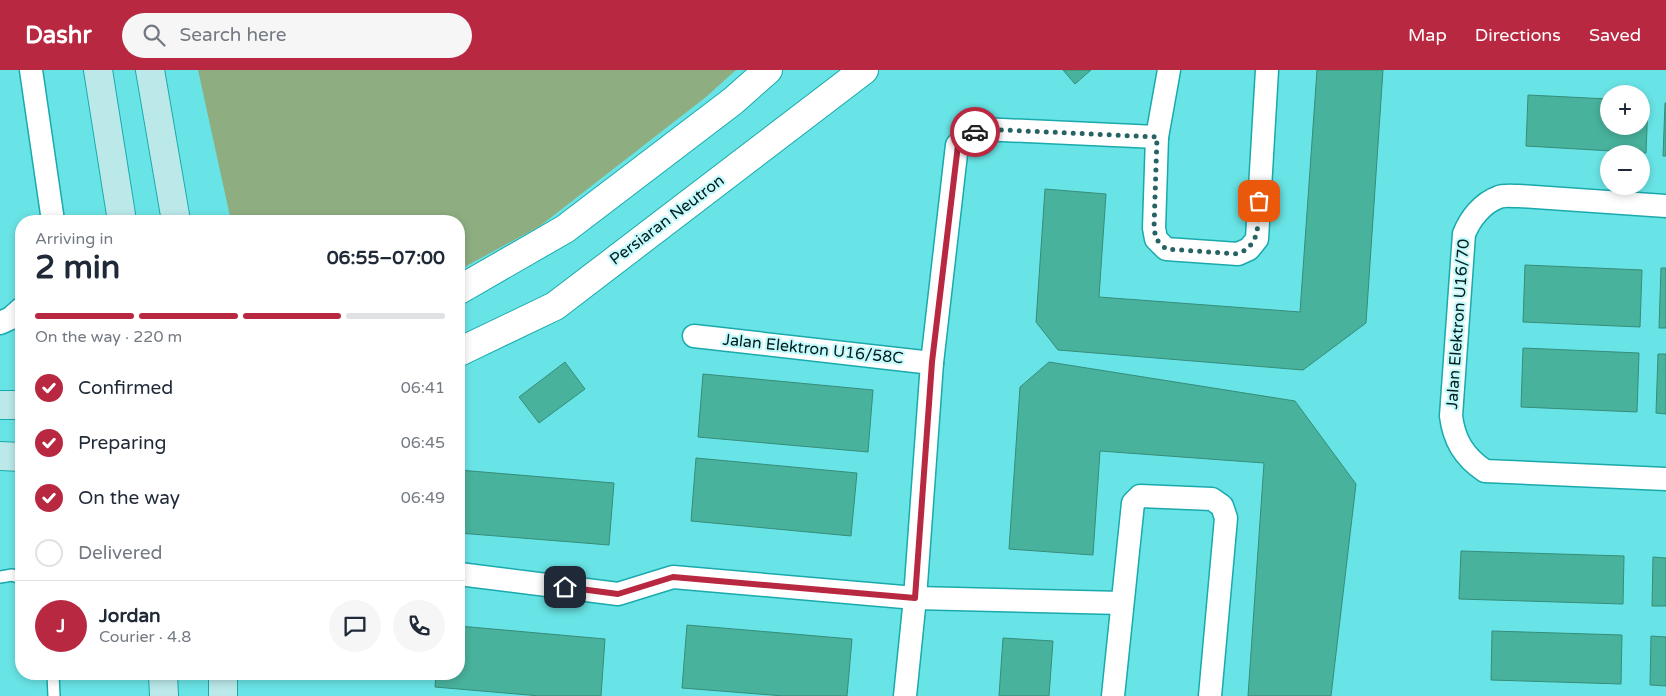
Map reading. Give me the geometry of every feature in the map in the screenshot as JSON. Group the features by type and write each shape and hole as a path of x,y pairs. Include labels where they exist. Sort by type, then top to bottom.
{"main road":[{"path":"98,70 121,215"},
{"path":"150,70 175,215"},
{"path":"0,406 15,405"},
{"path":"0,456 15,457"},
{"path":"163,680 164,696"},
{"path":"223,680 223,696"}],"street":[{"path":"30,70 51,215"},
{"path":"465,287 565,229 733,101 768,70"},
{"name":"Persiaran Neutron","path":"465,349 555,306 864,70"},
{"path":"1168,70 1157,137 1154,228 1156,239 1166,249 1238,254 1249,249 1256,239 1267,70"},
{"path":"905,696 915,598 932,362 958,145 967,135 981,129 1157,137"},
{"name":"Jalan Elektron U16/70","path":"1666,206 1519,196 1499,197 1483,207 1469,221 1464,234 1451,416 1453,431 1460,448 1472,462 1485,470 1666,479"},
{"path":"0,323 15,315"},
{"name":"Jalan Elektron U16/58C","path":"694,336 932,362"},
{"path":"1113,696 1133,503 1140,496 1212,499 1222,506 1226,518 1210,696"},
{"path":"465,575 618,594 673,577 915,598 1122,603"}],"lane":[{"path":"0,577 15,576"},
{"path":"53,680 54,696"}],"green space":[{"path":"198,70 736,70 706,97 540,226 465,267 465,215 230,215"}],"building":[{"path":"1063,70 1091,70 1075,84"},
{"path":"1317,70 1383,70 1366,323 1303,370 1058,350 1036,322 1045,189 1106,194 1099,297 1300,312"},
{"path":"1528,95 1600,99 1600,135 1647,135 1646,145 1600,145 1600,150 1526,146"},
{"path":"1665,103 1666,156 1663,156"},
{"path":"1525,265 1642,270 1640,327 1523,322"},
{"path":"1661,268 1666,268 1666,328 1659,328"},
{"path":"1523,348 1639,353 1637,412 1521,407"},
{"path":"1658,354 1666,354 1666,414 1656,413"},
{"path":"565,362 585,389 539,423 519,397"},
{"path":"1049,362 1295,401 1356,484 1331,696 1248,696 1264,463 1100,451 1093,555 1009,549 1020,387"},
{"path":"703,374 873,390 868,452 698,437"},
{"path":"696,458 857,473 851,536 691,521"},
{"path":"465,471 614,483 609,545 465,533"},
{"path":"1461,551 1624,556 1623,604 1459,599"},
{"path":"1653,557 1666,558 1666,606 1652,606"},
{"path":"687,625 852,639 847,696 784,696 682,688"},
{"path":"465,627 605,639 601,696 540,696 435,687 436,680 465,680"},
{"path":"1492,631 1622,635 1621,684 1491,680"},
{"path":"1651,636 1666,637 1666,686 1650,685"},
{"path":"1003,638 1053,641 1049,696 999,696"}],"way so far":[{"path":"975,132 981,129 1157,137 1154,228 1156,239 1166,249 1238,254 1249,249 1256,239 1259,201"}],"route":[{"path":"565,587 618,594 673,577 915,598 932,362 958,145 967,135 975,132"}]}
